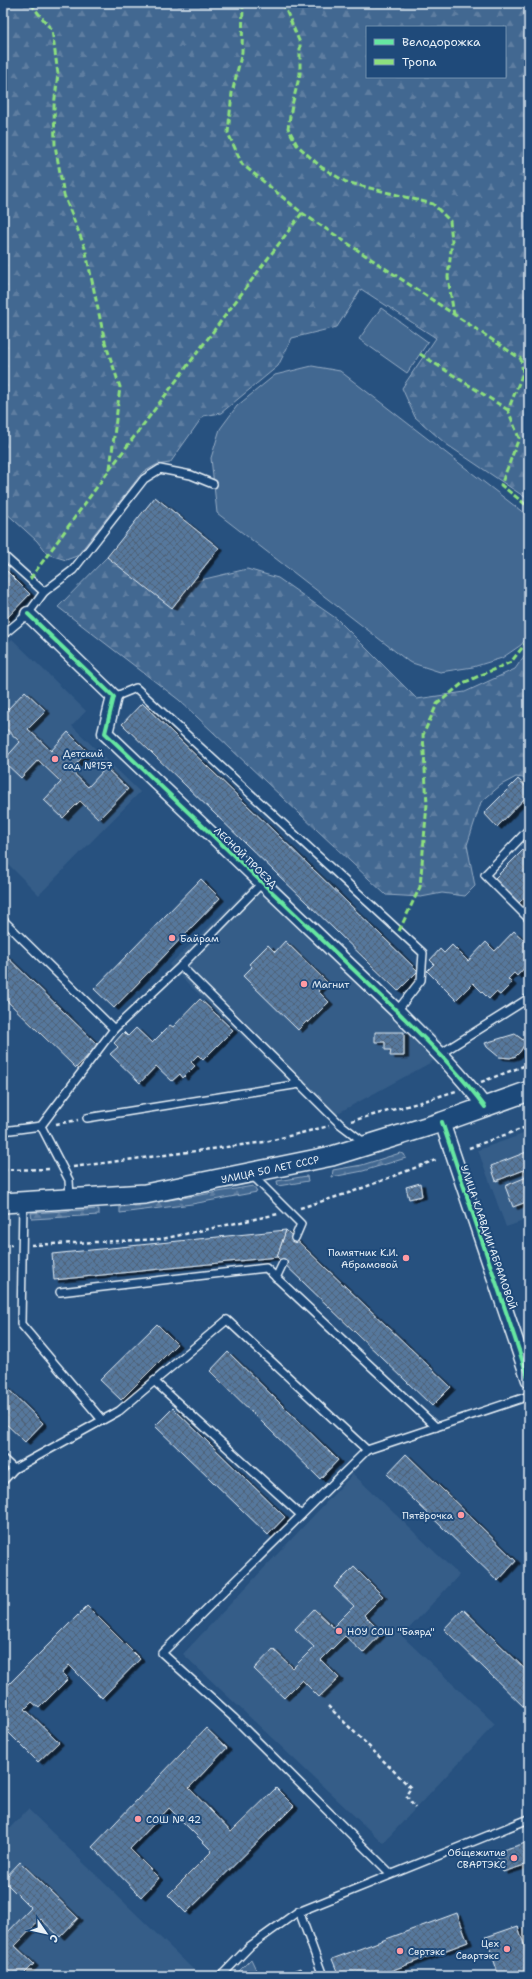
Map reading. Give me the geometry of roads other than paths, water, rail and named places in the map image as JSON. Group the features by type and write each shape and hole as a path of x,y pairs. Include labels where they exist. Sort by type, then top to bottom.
{"main road":[{"name":"УЛИЦА 50 ЛЕТ СССР","path":"3,1203 145,1194 332,1156 442,1122 529,1091"}],"street":[{"path":"28,614 114,697"},
{"name":"ЛЕСНОЙ ПРОЕЗД","path":"114,697 105,733 397,1011 440,1054 485,1107"},
{"name":"УЛИЦА КЛАВДИИ АБРАМОВОЙ","path":"442,1122 529,1380"}],"lane":[{"path":"3,635 28,614 44,592 73,570 144,479 160,469 191,475 213,484"},
{"path":"3,555 44,592"},
{"path":"114,697 136,688 423,953 420,980 397,1011"},
{"path":"529,829 485,875 529,919"},
{"path":"3,1130 41,1126 114,1029 180,966 262,883"},
{"path":"3,920 114,1029"},
{"path":"180,966 340,1124 368,1146"},
{"path":"440,1054 529,998"},
{"path":"87,1118 300,1084"},
{"path":"41,1126 69,1180 70,1199"},
{"path":"250,1173 301,1224 294,1238"},
{"path":"23,1202 21,1324 102,1420"},
{"path":"276,1278 283,1263"},
{"path":"60,1292 266,1268 436,1427"},
{"path":"3,1481 14,1469 119,1411 227,1320 367,1450"},
{"path":"154,1381 301,1515"},
{"path":"391,1874 234,1718 162,1653 367,1450 529,1396"},
{"path":"3,1459 14,1469"},
{"path":"222,1976 250,1946 300,1911 529,1819"},
{"path":"300,1911 323,1976"}],"place":[{"name":"Детский сад №157","path":"55,759"},
{"name":"Байрам","path":"172,938"},
{"name":"Магнит","path":"304,984"},
{"name":"Памятник К.И. Абрамовой","path":"406,1258"},
{"name":"Пятёрочка","path":"461,1515"},
{"name":"НОУ СОШ \"Баярд\"","path":"339,1631"},
{"name":"СОШ № 42","path":"138,1819"},
{"name":"Общежитие СВАРТЭКС","path":"514,1858"},
{"name":"Цех Свартэкс","path":"507,1949"},
{"name":"Свртэкс","path":"400,1951"}]}
